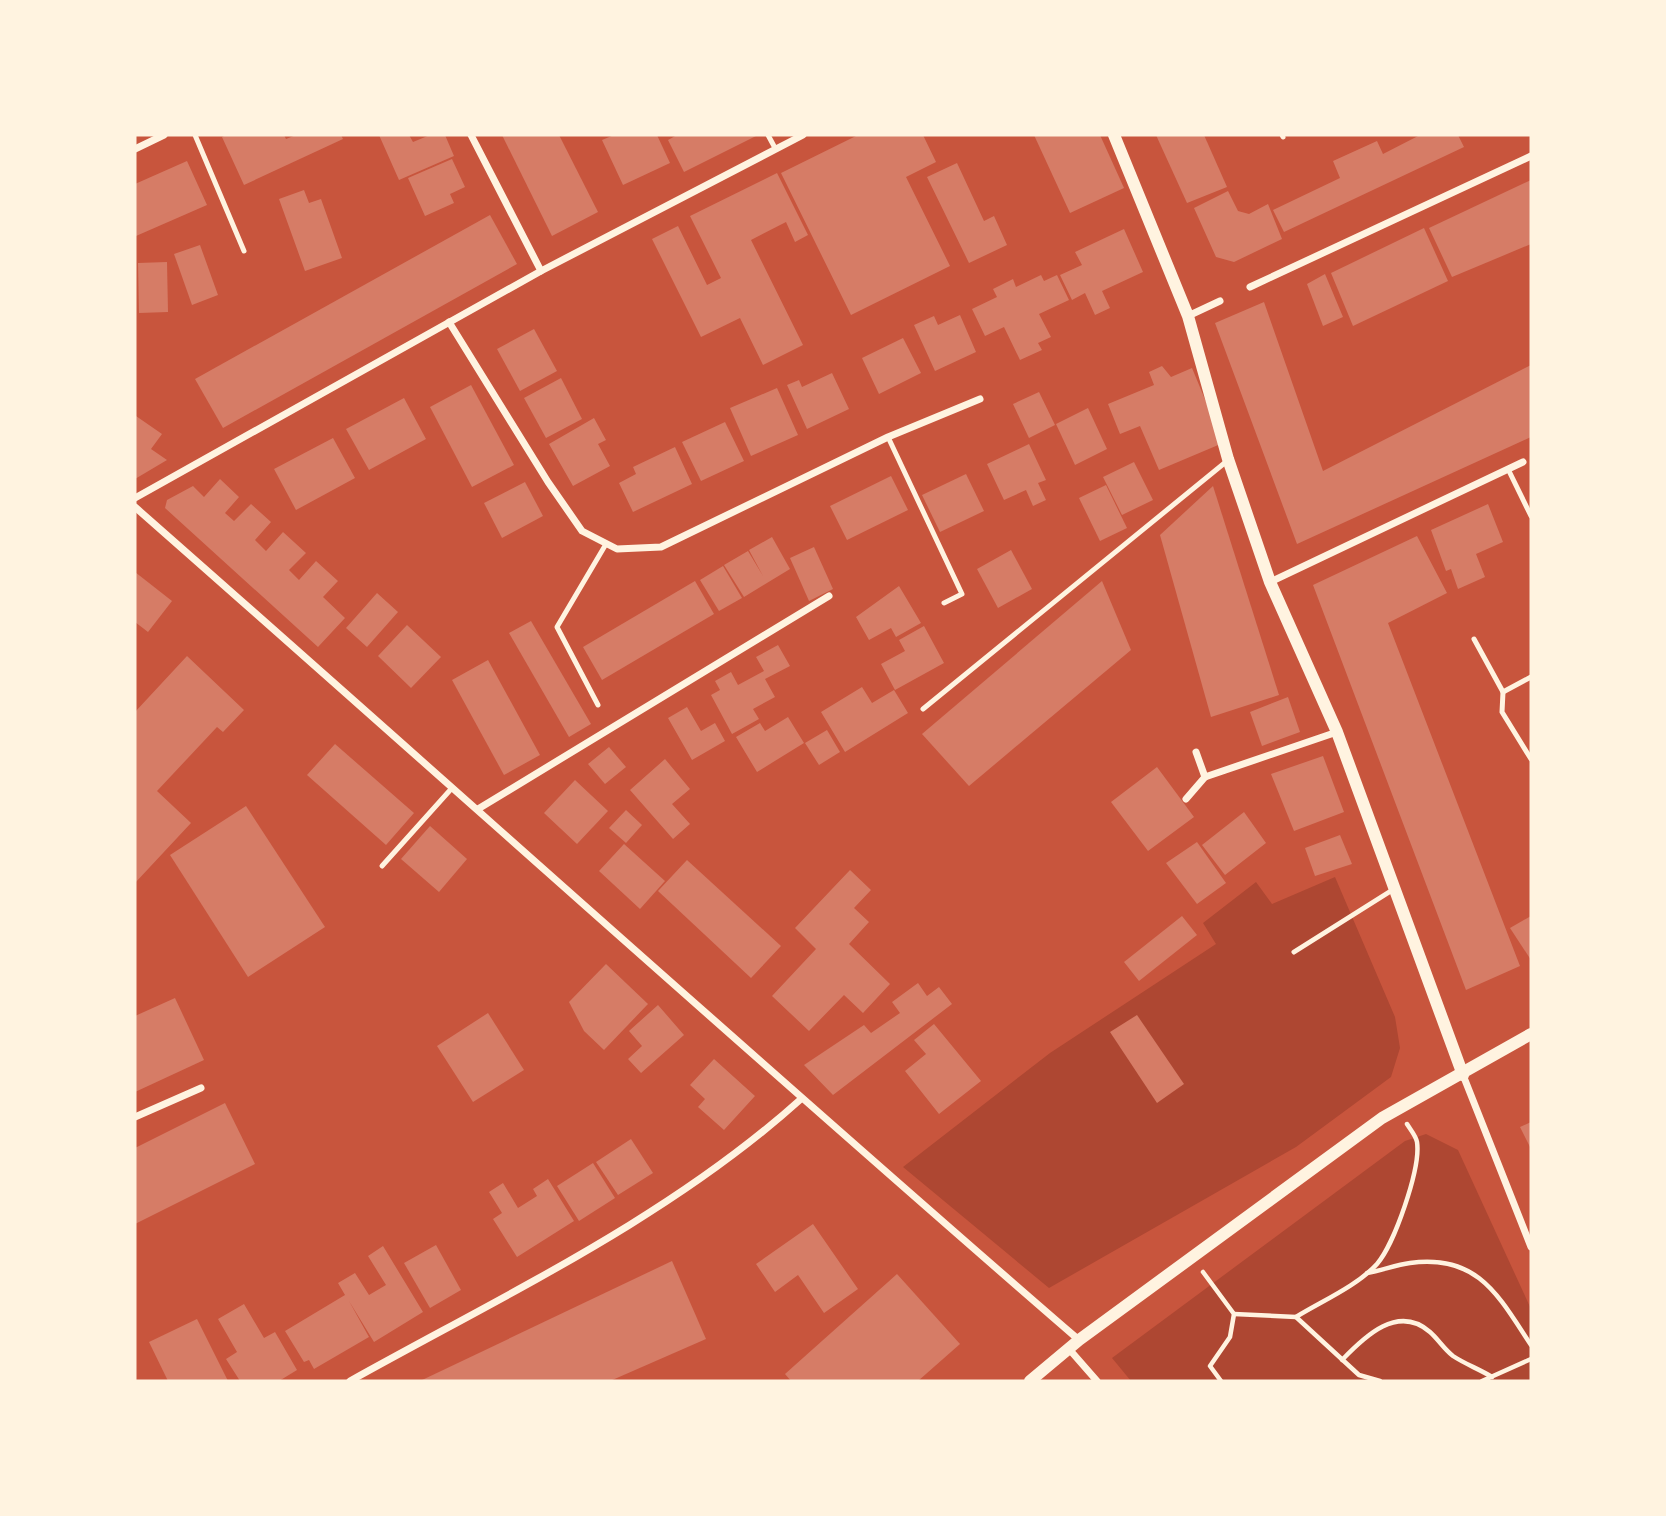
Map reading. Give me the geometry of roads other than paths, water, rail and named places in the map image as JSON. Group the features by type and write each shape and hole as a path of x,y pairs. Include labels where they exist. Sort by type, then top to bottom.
{"street":[{"path":"135,149 164,135"},
{"path":"471,135 541,271"},
{"path":"135,498 541,271 803,135"},
{"path":"1114,135 1188,316 1228,459 1270,582 1337,732 1462,1075 1531,1247"},
{"path":"1250,287 1531,156"},
{"path":"1188,316 1220,302"},
{"path":"449,322 582,531 617,549 661,547 888,437 981,399"},
{"path":"1270,582 1523,462"},
{"path":"135,507 478,809 1074,1344 1097,1381"},
{"path":"478,809 830,596"},
{"path":"1186,799 1205,776 1337,732"},
{"path":"1196,752 1205,776"},
{"path":"1030,1381 1074,1344 1397,1110 1531,1034"},
{"path":"135,1117 201,1088"},
{"path":"350,1381 629,1225 758,1138 801,1100"}],"lane":[{"path":"195,135 244,251"},
{"path":"768,135 775,148"},
{"path":"888,437 962,594 944,603"},
{"path":"923,709 1228,459"},
{"path":"1508,469 1531,516"},
{"path":"598,705 557,626 606,544"},
{"path":"1474,639 1503,692 1502,712 1531,759"},
{"path":"1503,692 1531,677"},
{"path":"382,866 453,787"},
{"path":"1294,952 1394,889"}]}
